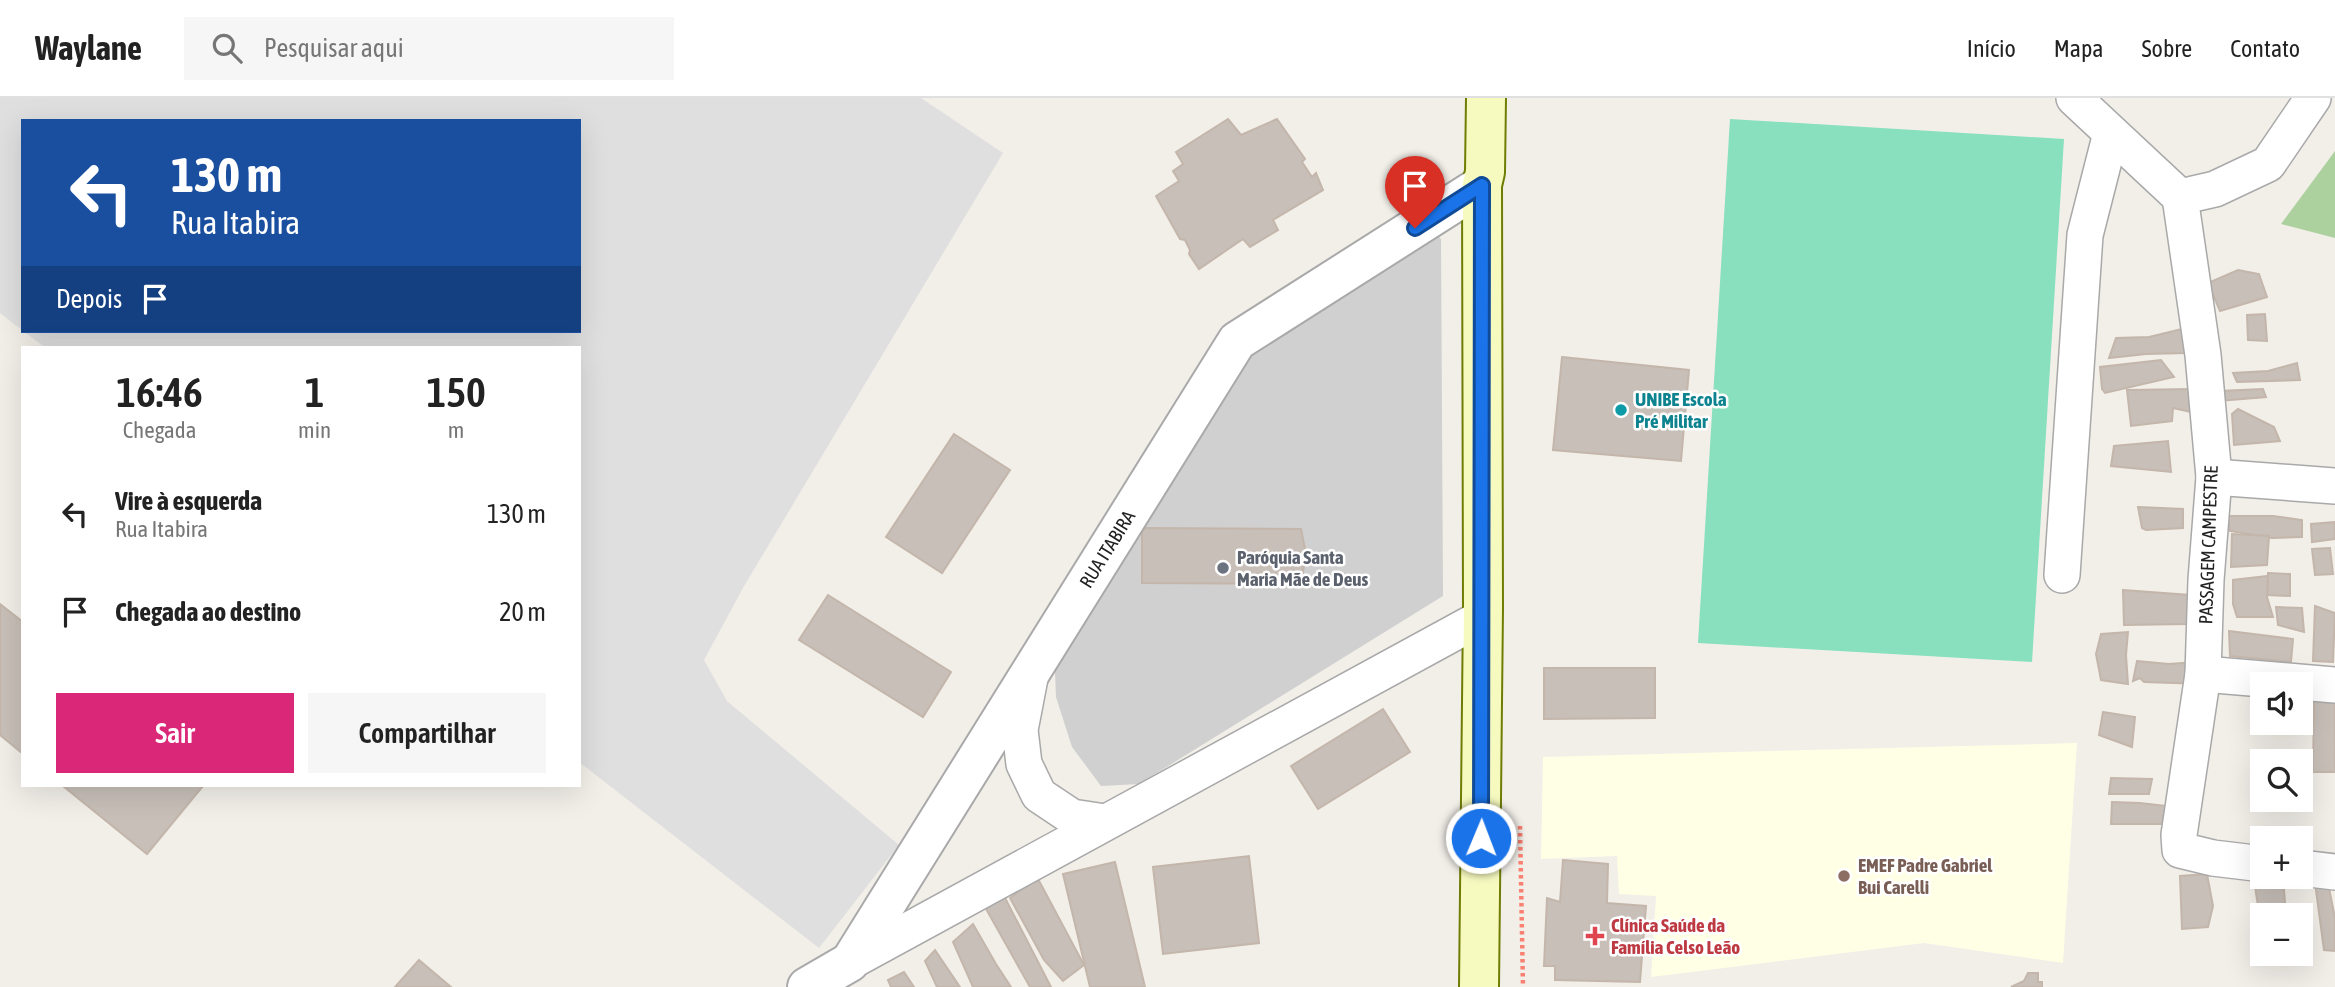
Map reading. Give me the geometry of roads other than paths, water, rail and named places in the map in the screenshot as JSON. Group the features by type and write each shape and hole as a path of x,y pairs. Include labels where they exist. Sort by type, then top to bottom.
{"main road":[{"path":"1479,987 1483,617 1482,185 1485,172 1486,98"}],"street":[{"path":"2074,98 2180,197 2215,189 2268,164 2313,98"},
{"path":"2062,575 2085,235 2111,133"},
{"name":"RUA ITABIRA","path":"807,987 850,962 1237,341 1482,185"},
{"name":"PASSAGEM CAMPESTRE","path":"2180,197 2203,355 2214,477 2206,580 2203,674 2179,835 2180,850 2213,858 2250,862"},
{"path":"2214,477 2335,486"},
{"path":"850,962 1483,617"},
{"path":"1031,671 1020,730 1024,764 1039,795 1072,817 1105,822"},
{"path":"2203,674 2335,685"},
{"path":"2313,869 2335,872"}],"place":[{"name":"UNIBE Escola Pré Militar","path":"1621,410"},
{"name":"Paróquia Santa Maria Mãe de Deus","path":"1223,568"},
{"name":"EMEF Padre Gabriel Bui Carelli","path":"1844,876"},
{"name":"Clínica Saúde da Família Celso Leão","path":"1595,936"}]}
